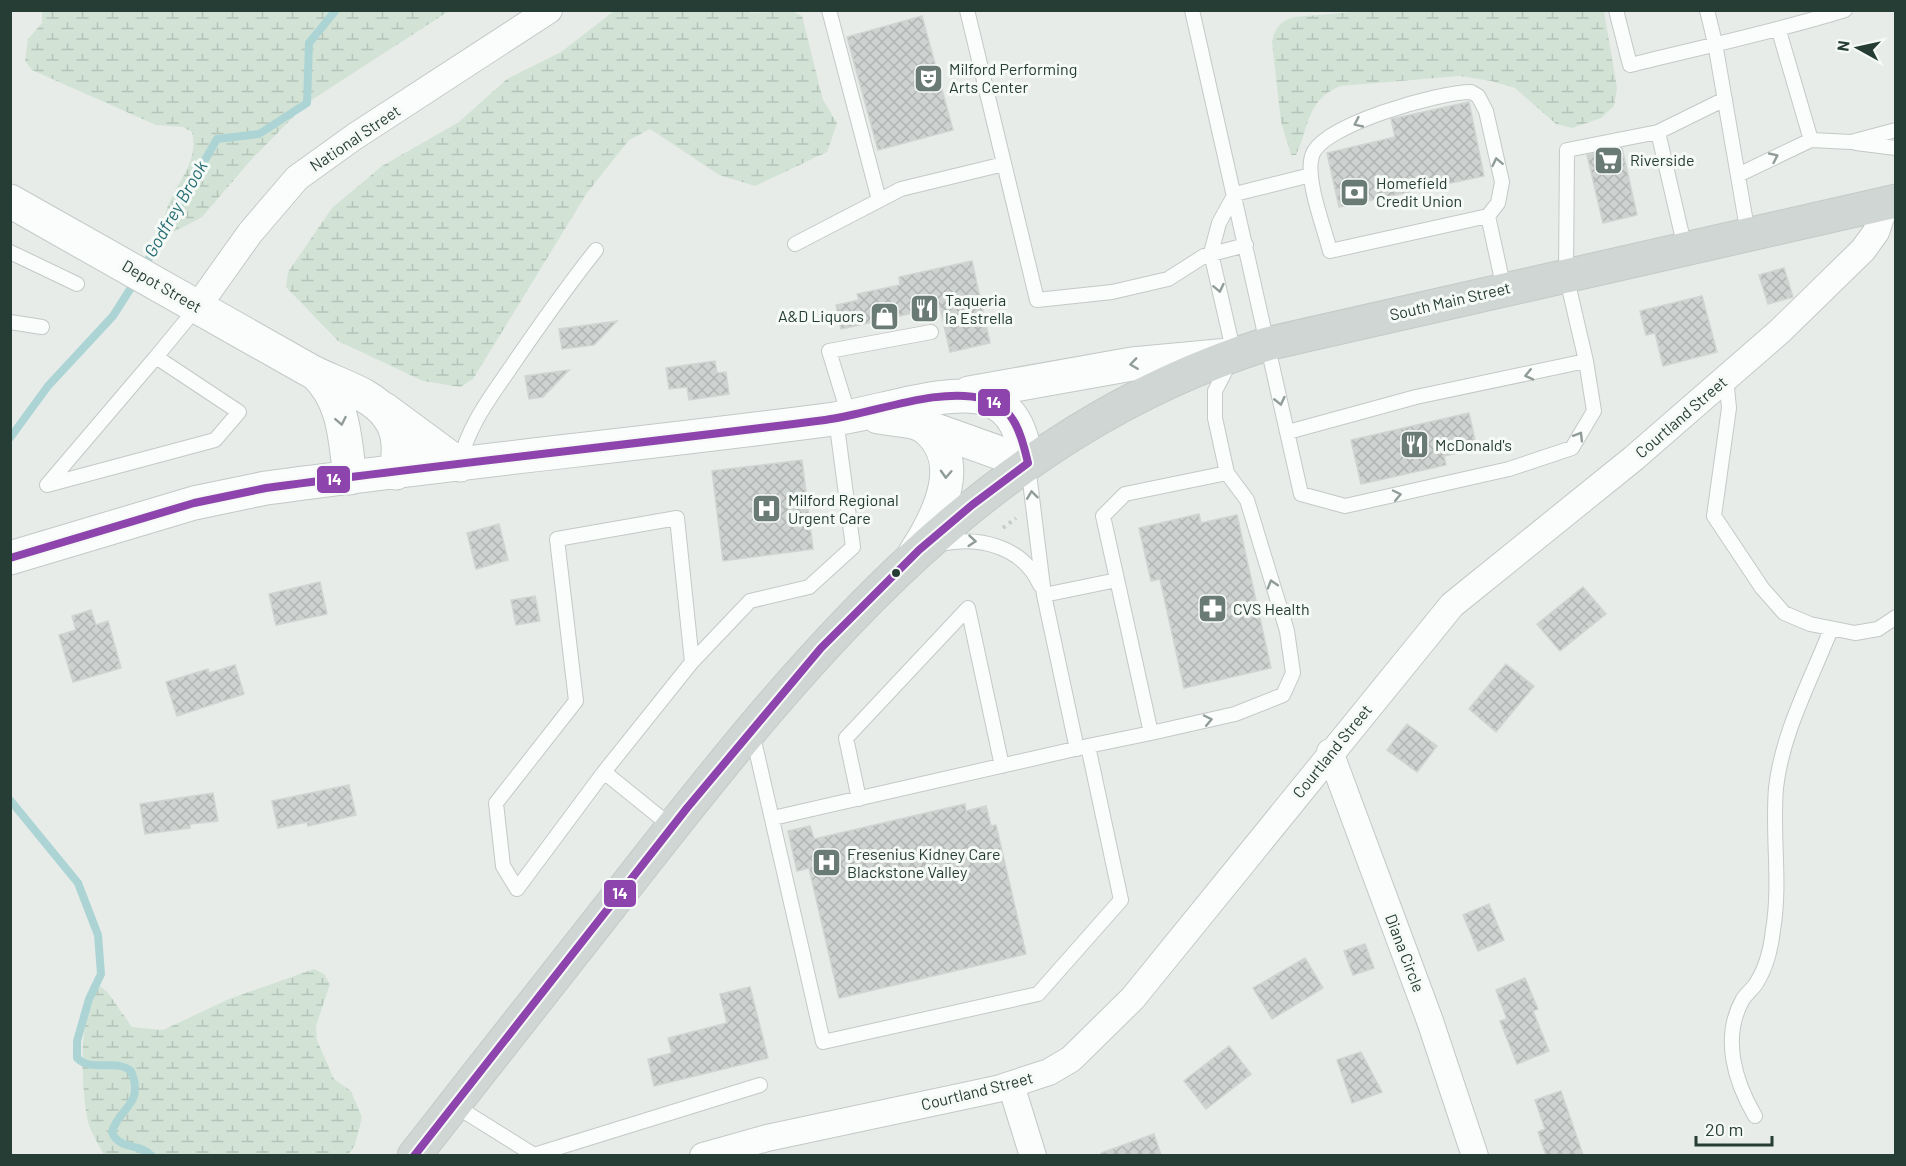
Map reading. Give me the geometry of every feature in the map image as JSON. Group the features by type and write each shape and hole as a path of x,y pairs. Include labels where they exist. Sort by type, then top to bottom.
{"main road":[{"name":"Depot Street","path":"10,201 313,372 376,404 388,416 396,431 399,450 396,473"},
{"name":"South Main Street","path":"414,1155 751,730 868,598 915,553 979,499 1028,463 1135,399 1193,370 1267,344 1891,202"},
{"path":"10,558 215,498 266,488 842,418 1132,364 1234,354"},
{"name":"Depot Street","path":"313,372 327,386 339,407 350,478"},
{"path":"951,396 986,398 1008,411 1019,428 1028,463"},
{"path":"376,404 418,431 460,465"},
{"path":"842,418 883,417 922,425 1028,463"},
{"path":"915,553 936,518 947,476 944,449 935,435 922,425"}],"street":[{"name":"National Street","path":"198,306 250,233 297,178 354,137 549,10"},
{"name":"Courtland Street","path":"703,1155 767,1138 1011,1085 1060,1066 1082,1050 1118,1014 1330,752 1461,596 1634,458 1780,331 1863,250 1876,232 1891,202"},
{"name":"Diana Circle","path":"1330,752 1430,1021 1475,1155"},
{"path":"1011,1085 1033,1155"}],"lane":[{"path":"829,10 879,200"},
{"path":"967,10 1037,300 1112,292 1168,279 1211,253 1246,245"},
{"path":"1192,10 1301,494 1345,506 1429,489 1509,469 1572,448 1594,411 1586,361 1566,275 1567,150 1658,132 1725,99"},
{"path":"1616,10 1630,65 1715,43 1779,31 1845,10"},
{"path":"1707,10 1715,43 1748,234"},
{"path":"1779,31 1811,140"},
{"path":"1471,92 1478,96 1486,111 1502,182 1498,203 1488,216 1330,251 1311,175 1312,156 1321,141 1390,108 1471,92"},
{"path":"1851,142 1896,130"},
{"path":"1658,132 1685,248"},
{"path":"1738,174 1811,140 1896,148"},
{"path":"795,244 901,189 1004,164"},
{"path":"774,818 1235,714 1283,695 1293,673 1287,631 1247,500 1227,473 1213,405 1220,378 1234,354 1211,253 1215,233 1235,194 1311,175"},
{"path":"1488,216 1504,289"},
{"path":"460,465 466,441 480,414 542,320 596,250"},
{"path":"10,252 77,284"},
{"path":"156,357 239,412 216,440 47,485 198,306"},
{"path":"10,321 42,327"},
{"path":"692,662 677,518 557,539 576,701 496,803 503,866 517,888 604,772 692,662 750,601 809,588 853,547 842,418 829,351 931,332"},
{"path":"1288,432 1416,397 1586,361"},
{"path":"1726,377 1729,408 1714,516 1775,604 1796,619 1855,633 1878,629 1896,617"},
{"path":"751,730 774,818 823,1042 1038,994 1121,900 1044,595 1028,463"},
{"path":"1151,733 1103,516 1125,494 1227,473"},
{"path":"915,553 928,547 962,540 999,547 1026,562 1044,595"},
{"path":"1044,595 1117,580"},
{"path":"859,799 846,738 968,608 1002,766"},
{"path":"1755,1116 1737,1077 1732,1056 1732,1036 1743,999 1765,967 1771,945 1776,890 1775,807 1781,762 1788,737 1831,629"},
{"path":"604,772 672,827"},
{"path":"454,1105 534,1155 760,1085"}],"path":[{"path":"1002,529 1018,517"}],"green space":[{"path":"42,10 449,11 307,103 251,160 202,217 176,231 162,233 168,206 191,158 192,132 183,127 156,125 32,70 25,61 28,39 42,23"},
{"path":"1377,10 1604,11 1617,88 1614,106 1601,118 1572,128 1556,124 1515,88 1491,81 1460,76 1340,86 1329,92 1315,107 1296,155 1291,155 1281,122 1272,42 1276,29 1281,23 1294,17"},
{"path":"614,11 748,11 751,13 792,11 802,16 823,100 837,123 827,152 755,186 719,175 650,129 629,140 587,193 473,379 460,387 423,381 338,341 286,287 288,272 332,208 382,166 459,122 507,79 561,52"},
{"path":"314,969 324,974 330,984 316,1026 317,1040 334,1079 351,1091 362,1117 355,1145 348,1155 104,1155 88,1122 83,1071 87,1014 100,986 108,993 132,1027 163,1030 229,999"}],"building":[{"path":"922,16 953,130 878,150 847,37"},
{"path":"1469,102 1484,176 1339,207 1327,153 1395,137 1391,119"},
{"name":"Riverside","path":"1622,148 1637,215 1603,223 1587,155"},
{"path":"972,261 990,343 950,352 940,307 841,329 836,305 859,300 857,294 900,285 899,277"},
{"path":"1784,268 1793,297 1768,304 1759,275"},
{"path":"1702,296 1717,352 1663,366 1655,333 1646,335 1640,311"},
{"path":"617,321 594,345 562,349 559,329"},
{"path":"715,361 717,373 726,372 729,394 689,400 687,387 669,389 666,368"},
{"path":"569,370 543,397 529,399 525,376"},
{"name":"McDonald's","path":"1469,413 1477,449 1444,456 1446,465 1361,484 1351,440"},
{"path":"802,460 813,549 723,561 712,471"},
{"name":"CVS Health","path":"1199,514 1201,523 1237,515 1271,668 1184,688 1160,579 1151,581 1139,528"},
{"path":"499,524 508,560 476,569 467,533"},
{"path":"320,582 327,614 276,625 269,594"},
{"path":"1583,587 1606,614 1560,651 1537,624"},
{"path":"535,596 540,621 516,625 511,600"},
{"path":"91,610 96,625 108,621 121,668 73,682 59,635 76,630 72,616"},
{"path":"1506,664 1534,686 1496,732 1469,709"},
{"path":"235,665 244,694 177,716 166,682 208,669 209,673"},
{"path":"1407,724 1437,746 1417,772 1387,750"},
{"path":"349,785 356,815 308,826 307,822 278,828 272,801"},
{"path":"213,793 218,821 190,824 190,828 145,834 140,804"},
{"path":"965,804 966,811 986,806 991,826 996,825 1026,954 839,998 809,868 797,871 788,831 810,826 814,839"},
{"path":"1489,904 1504,940 1478,951 1463,915"},
{"path":"1365,944 1374,968 1353,975 1344,951"},
{"path":"1305,958 1323,988 1272,1019 1253,988"},
{"path":"1525,978 1538,1009 1533,1011 1549,1051 1517,1064 1500,1021 1507,1019 1496,990"},
{"path":"750,987 768,1058 654,1086 648,1059 672,1053 668,1038 727,1023 720,994"},
{"path":"1229,1046 1251,1074 1206,1109 1184,1081"},
{"path":"1361,1052 1382,1092 1352,1103 1337,1060"},
{"path":"1561,1091 1583,1155 1546,1155 1538,1132 1545,1129 1535,1100"},
{"path":"1154,1134 1161,1155 1101,1155 1101,1153"}],"waterway":[{"name":"Godfrey Brook","path":"144,267 217,139 259,134 307,103 309,43 336,10"},
{"name":"Godfrey Brook","path":"10,438 48,386 113,316 136,280"},
{"name":"Godfrey Brook","path":"10,800 78,883 98,935 101,974 89,999 77,1041 77,1058 90,1065 125,1067 131,1071 135,1091 133,1099 112,1132 119,1142 142,1149 152,1156"}],"transit line":[{"name":"14","path":"10,558 194,503 266,488 825,420 926,398 967,396 985,399 1004,409 1010,416 1020,433 1028,463 972,505 919,550 821,648 687,808 414,1156"}],"place":[{"name":"Milford Performing Arts Center","path":"928,78"},
{"name":"Riverside","path":"1609,160"},
{"name":"Homefield Credit Union","path":"1355,192"},
{"name":"Taqueria la Estrella","path":"924,309"},
{"name":"A&D Liquors","path":"885,316"},
{"name":"McDonald's","path":"1414,445"},
{"name":"Milford Regional Urgent Care","path":"767,509"},
{"name":"CVS Health","path":"1212,609"},
{"name":"Fresenius Kidney Care Blackstone Valley","path":"826,863"}]}
